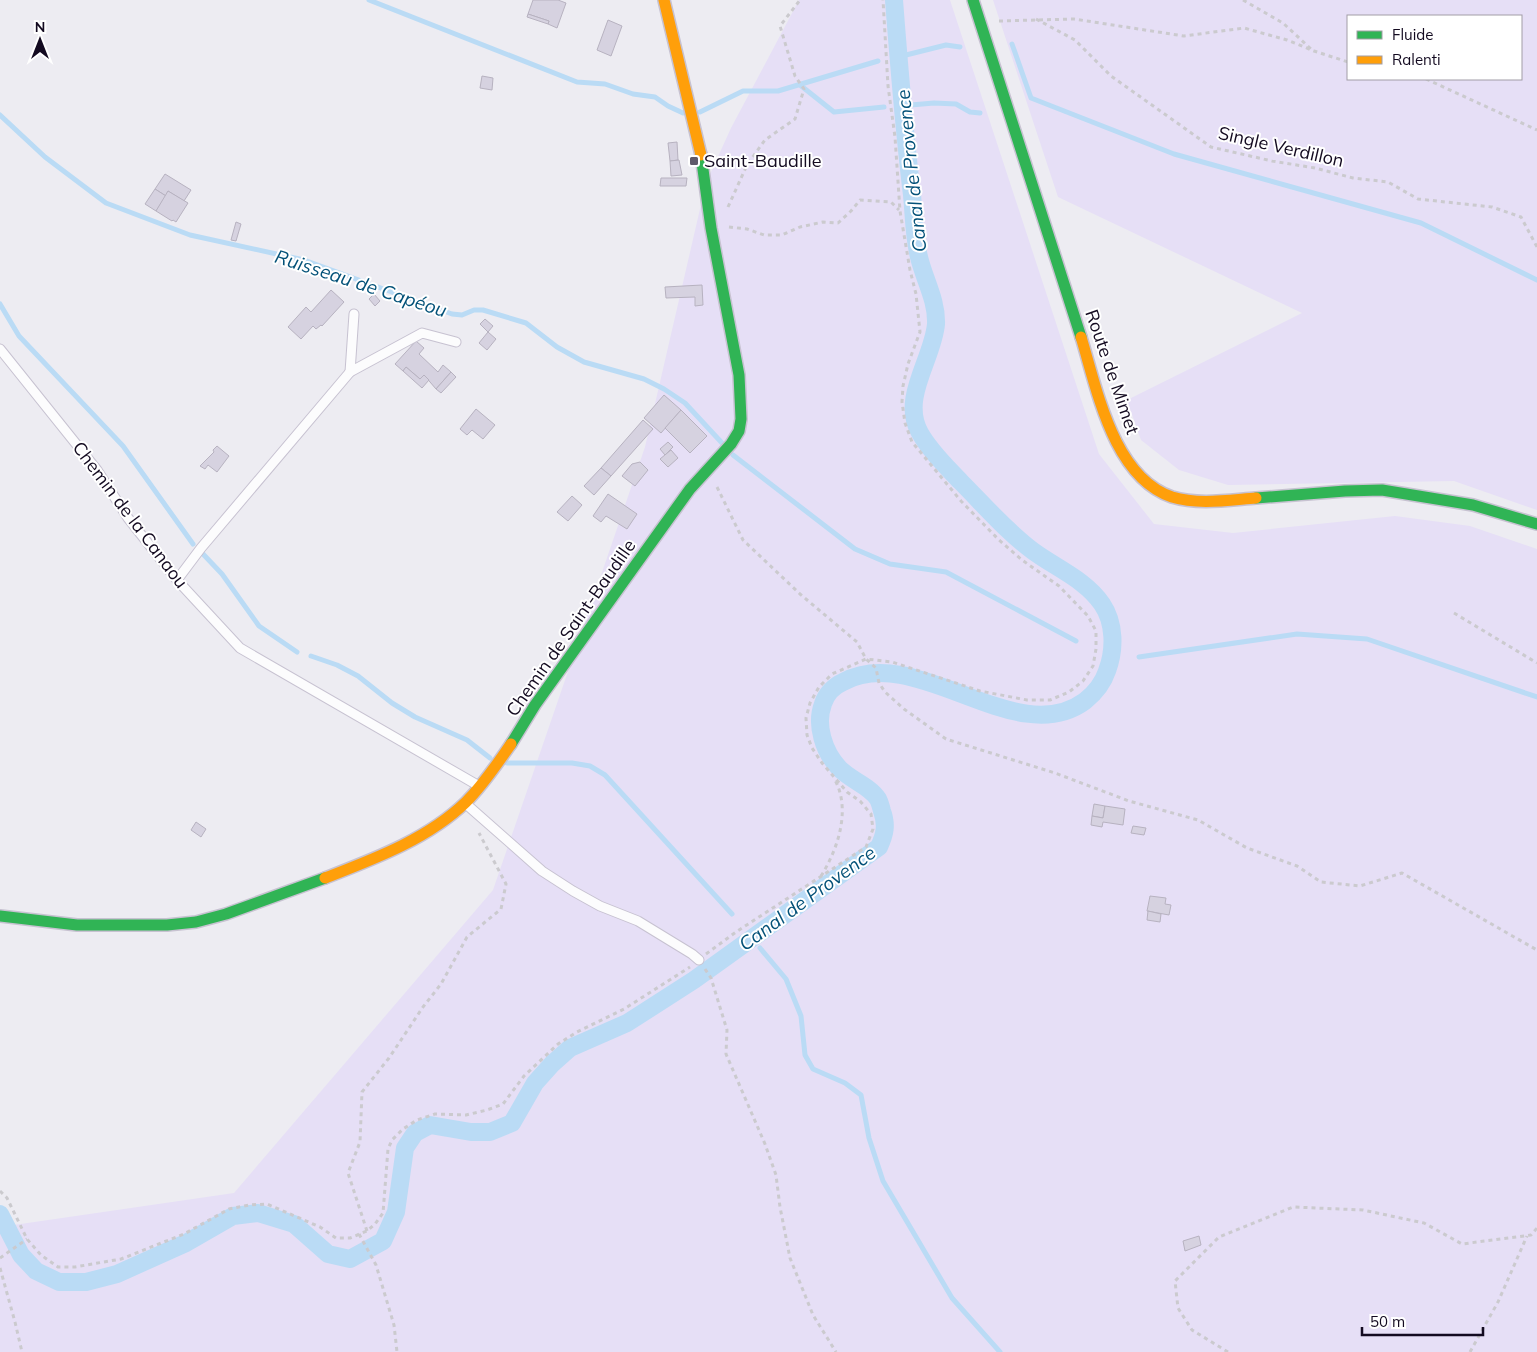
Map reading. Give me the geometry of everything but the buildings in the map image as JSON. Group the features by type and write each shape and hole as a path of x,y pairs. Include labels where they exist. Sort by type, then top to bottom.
{"street":[{"name":"Chemin de Saint-Baudille","path":"0,916 77,925 166,925 203,920 264,902 378,857 437,826 465,803 480,787 512,743 535,705 690,489 731,444 739,430 741,419 739,375 711,228 707,192 696,134 664,0"},
{"name":"Route de Mimet","path":"973,0 1109,426 1125,459 1136,473 1164,494 1204,501 1376,490 1462,502 1509,514 1537,524"}],"lane":[{"path":"350,372 354,314"},
{"path":"177,580 201,548 350,372 422,333 456,342"},
{"name":"Chemin de la Canaou","path":"0,349 97,470 128,518 177,580 240,648 480,787"},
{"path":"465,803 542,871 600,906 638,921 692,954 700,963"}],"path":[{"path":"727,210 747,166 765,140 795,119 804,89 795,76 780,26 800,0"},
{"path":"0,1191 7,1198 28,1239 41,1255 58,1267 90,1265 121,1259 184,1234 230,1209 267,1204 320,1228 336,1238 350,1238 367,1231 384,1213 388,1149 392,1140 404,1129 417,1120 435,1114 466,1115 503,1104 524,1076 558,1044 577,1032 624,1009 700,963 736,932 866,848 873,829 871,814 832,775 812,748 808,735 806,718 810,703 819,687 832,674 866,659 892,662 980,691 1027,700 1050,700 1070,692 1083,681 1093,666 1096,649 1096,631 1088,616 1060,586 1022,560 999,540 961,501 912,442 905,423 902,402 903,386 908,364 920,332 916,294 900,211 895,137 888,86 883,0"},
{"path":"1244,0 1283,22 1314,51"},
{"path":"980,22 1074,18 1184,36 1244,28 1287,40 1347,62"},
{"name":"Single Verdillon","path":"1036,19 1075,40 1111,76 1211,147 1272,161 1315,168 1353,178 1388,182 1418,199 1492,207 1521,217 1537,247"},
{"path":"1428,80 1537,130"},
{"path":"711,228 721,226 747,229 764,235 782,235 800,226 822,222 838,222 851,212 860,200 891,202 900,211"},
{"path":"709,470 743,540 800,594 857,642 866,659 876,668 879,683 885,692 904,709 946,739 1055,773 1130,801 1198,820 1247,848 1297,866 1321,882 1360,886 1402,873 1537,950"},
{"path":"1454,613 1537,663"},
{"path":"819,878 832,856 841,823 842,802 838,786 832,775"},
{"path":"367,1231 348,1173 360,1142 362,1092 389,1058 423,1007 442,984 467,936 501,909 506,884 476,826"},
{"path":"700,963 711,978 727,1030 726,1054 755,1118 776,1175 790,1258 813,1315 836,1352"},
{"path":"1228,1352 1192,1330 1178,1308 1175,1281 1219,1237 1293,1207 1363,1210 1424,1223 1462,1244 1527,1236 1531,1235 1537,1228"},
{"path":"359,1234 376,1265 394,1325 397,1352"},
{"path":"1470,1352 1498,1302 1527,1236"},
{"path":"0,1258 28,1239"},
{"path":"0,1268 22,1352"}],"shaded area":[{"path":"799,0 950,0 1099,454 1154,524 1233,533 1395,516 1470,526 1537,549 1537,1352 0,1352 0,1227 234,1193 493,890 645,447 706,183 731,128"},
{"path":"993,0 1537,0 1537,510 1454,481 1228,485 1179,470 1141,440 1127,400 1302,313 1058,197"}],"waterway":[{"path":"369,0 577,82 605,84 633,94 655,97 683,113"},
{"name":"Canal de Provence","path":"0,1214 21,1255 36,1271 59,1282 86,1282 117,1274 186,1243 233,1216 258,1213 294,1224 328,1254 350,1259 383,1241 396,1212 405,1148 415,1133 430,1125 471,1132 490,1132 512,1123 535,1083 570,1048 627,1023 694,980 879,847 885,825 878,799 870,790 839,768 829,754 822,738 820,721 823,704 826,697 836,686 872,673 902,675 934,684 998,707 1028,714 1058,713 1085,701 1098,688 1110,663 1112,646 1111,628 1102,604 1088,588 1033,551 1004,526 933,452 920,433 915,420 915,392 934,337 936,315 916,242 894,0"},
{"path":"1012,44 1031,98 1174,154 1421,223 1537,280"},
{"path":"894,58 946,45 960,47"},
{"path":"700,112 743,91 778,91 878,61"},
{"path":"800,85 834,112 884,107"},
{"path":"899,106 934,103 956,104 970,112 980,113"},
{"name":"Ruisseau de Capéou","path":"0,115 45,157 106,203 190,235 304,260 452,314 462,315 474,310 483,310 526,323 557,347 584,362 644,379 664,389 685,403 722,443"},
{"path":"0,304 19,336 123,446 193,544"},
{"name":"Ruisseau de Capéou","path":"733,455 855,549 890,564 946,572 1076,641"},
{"path":"203,554 222,574 259,626 297,652"},
{"name":"Ruisseau de Capéou","path":"1139,657 1297,634 1367,639 1537,697"},
{"path":"311,656 337,665 358,676 392,703 415,717 467,740 490,758"},
{"path":"507,763 572,763 590,766 605,775 732,914"},
{"path":"760,948 786,979 801,1016 805,1055 813,1069 845,1083 861,1095 869,1138 883,1181 952,1298 1000,1352"}],"traffic: fast":[{"path":"973,0 1081,337"},
{"path":"511,744 535,705 690,489 731,444 739,431 741,419 739,375 711,228 701,155"},
{"path":"1256,498 1382,490 1473,505 1537,524"},
{"path":"0,916 77,925 167,925 196,922 226,914 325,878"}],"traffic: slow":[{"path":"664,0 701,155"},
{"path":"1081,337 1110,429 1121,451 1135,471 1152,487 1172,497 1192,501 1256,498"},
{"path":"325,878 400,847 435,827 473,795 511,744"}],"place":[{"name":"Saint-Baudille","path":"694,161"}]}
